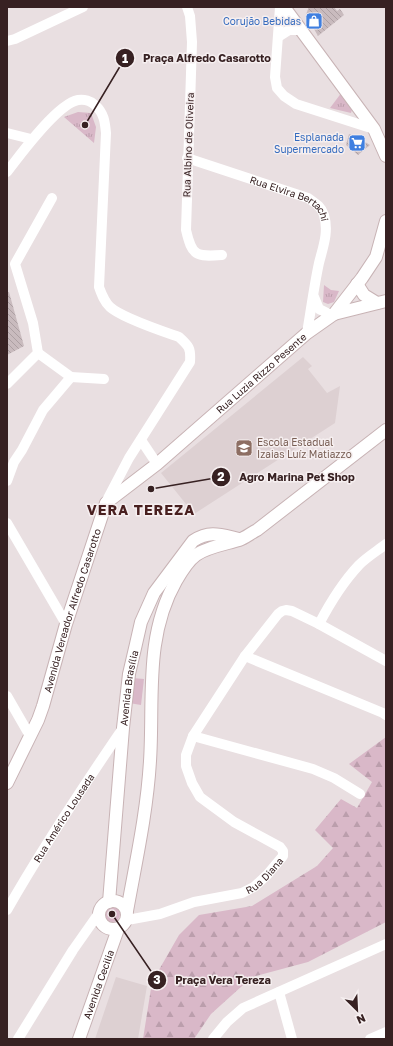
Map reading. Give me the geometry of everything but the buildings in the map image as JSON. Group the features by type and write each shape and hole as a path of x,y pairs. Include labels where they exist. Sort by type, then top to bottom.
{"street":[{"path":"7,41 15,39 83,7"},
{"name":"Rua Albino de Oliveira","path":"187,7 190,16 192,42 187,158 186,230 189,244 196,253 203,257 222,255"},
{"path":"280,7 275,77 277,88 284,96 296,104 374,129"},
{"path":"284,7 374,129 386,156"},
{"path":"278,37 290,30 300,30"},
{"name":"Avenida Vereador Alfredo Casarotto","path":"7,172 31,139 64,106 78,100 86,100 93,103 100,110 105,121 106,133 99,287 103,299 119,314 179,337 187,344 191,352 190,362 129,458 106,503 66,624 43,706 7,783"},
{"path":"7,133 31,139"},
{"name":"Rua Elvira Bertachi","path":"187,158 308,198 318,204 324,214 326,227 308,333"},
{"path":"52,198 11,266 33,323 38,353 71,377 104,379"},
{"name":"Rua Luzia Rizzo Pesente","path":"106,503 157,464 308,333 334,314 376,257 386,221"},
{"path":"357,284 364,296 381,302"},
{"path":"314,297 319,309 329,314 381,302"},
{"path":"7,384 38,353"},
{"path":"7,481 10,460 22,450 43,410 71,377"},
{"name":"Avenida Brasília","path":"109,902 123,728 129,674 141,622 154,593 191,553 240,539 257,530 386,430"},
{"path":"141,440 157,464"},
{"path":"7,523 66,624"},
{"path":"319,624 343,583 360,564 386,544"},
{"name":"Avenida Brasília","path":"127,915 143,824 148,782 150,762 151,682 160,615 169,593 191,553"},
{"path":"360,794 334,778 313,769 193,736 245,656 278,614 286,610 292,611 384,657"},
{"path":"245,656 385,712"},
{"path":"7,696 30,736"},
{"name":"Rua Américo Lousada","path":"7,910 46,843 123,728"},
{"name":"Rua Diana","path":"127,915 160,914 194,902 242,894 254,887 267,875 283,856 283,851 280,847 234,822 200,797 192,783 186,766 186,755 193,736"},
{"path":"18,1039 73,950 104,904 109,902 118,902 124,907 127,915 124,924 118,929 108,929 99,918 99,913"},
{"name":"Avenida Cecilia","path":"79,1039 118,929"},
{"path":"213,1039 227,1022 243,1008 386,944"},
{"path":"279,992 292,1039"},
{"path":"370,1039 386,1032"}],"shaded area":[{"name":"Escola Estadual Izaias Luíz Matiazzo","path":"303,357 312,366 308,369 327,393 340,386 335,423 194,514 161,473"},
{"path":"116,977 147,986 138,1039 95,1039"}],"green space":[{"path":"342,92 353,106 351,113 330,108"},
{"path":"78,112 91,113 96,127 94,143 64,117"},
{"path":"324,285 331,290 339,291 334,302 328,304 323,302"},
{"path":"132,678 144,679 141,705 129,703"},
{"path":"386,737 386,922 308,962 252,977 211,1014 194,1039 143,1039 152,982 179,935 199,915 252,906 317,866 333,848 315,830 341,799 357,808 372,782 349,764"},
{"path":"109,906 115,906 120,911 118,920 115,922 109,922 104,917 104,911"}],"place":[{"name":"Corujão Bebidas","path":"314,21"},
{"name":"Praça Alfredo Casarotto","path":"85,125"},
{"name":"Esplanada Supermercado","path":"357,143"},
{"name":"Escola Estadual Izaias Luíz Matiazzo","path":"244,448"},
{"name":"Agro Marina Pet Shop","path":"151,489"},
{"name":"Praça Vera Tereza","path":"112,914"}],"district":[{"name":"VERA TEREZA","path":"141,509"}]}
